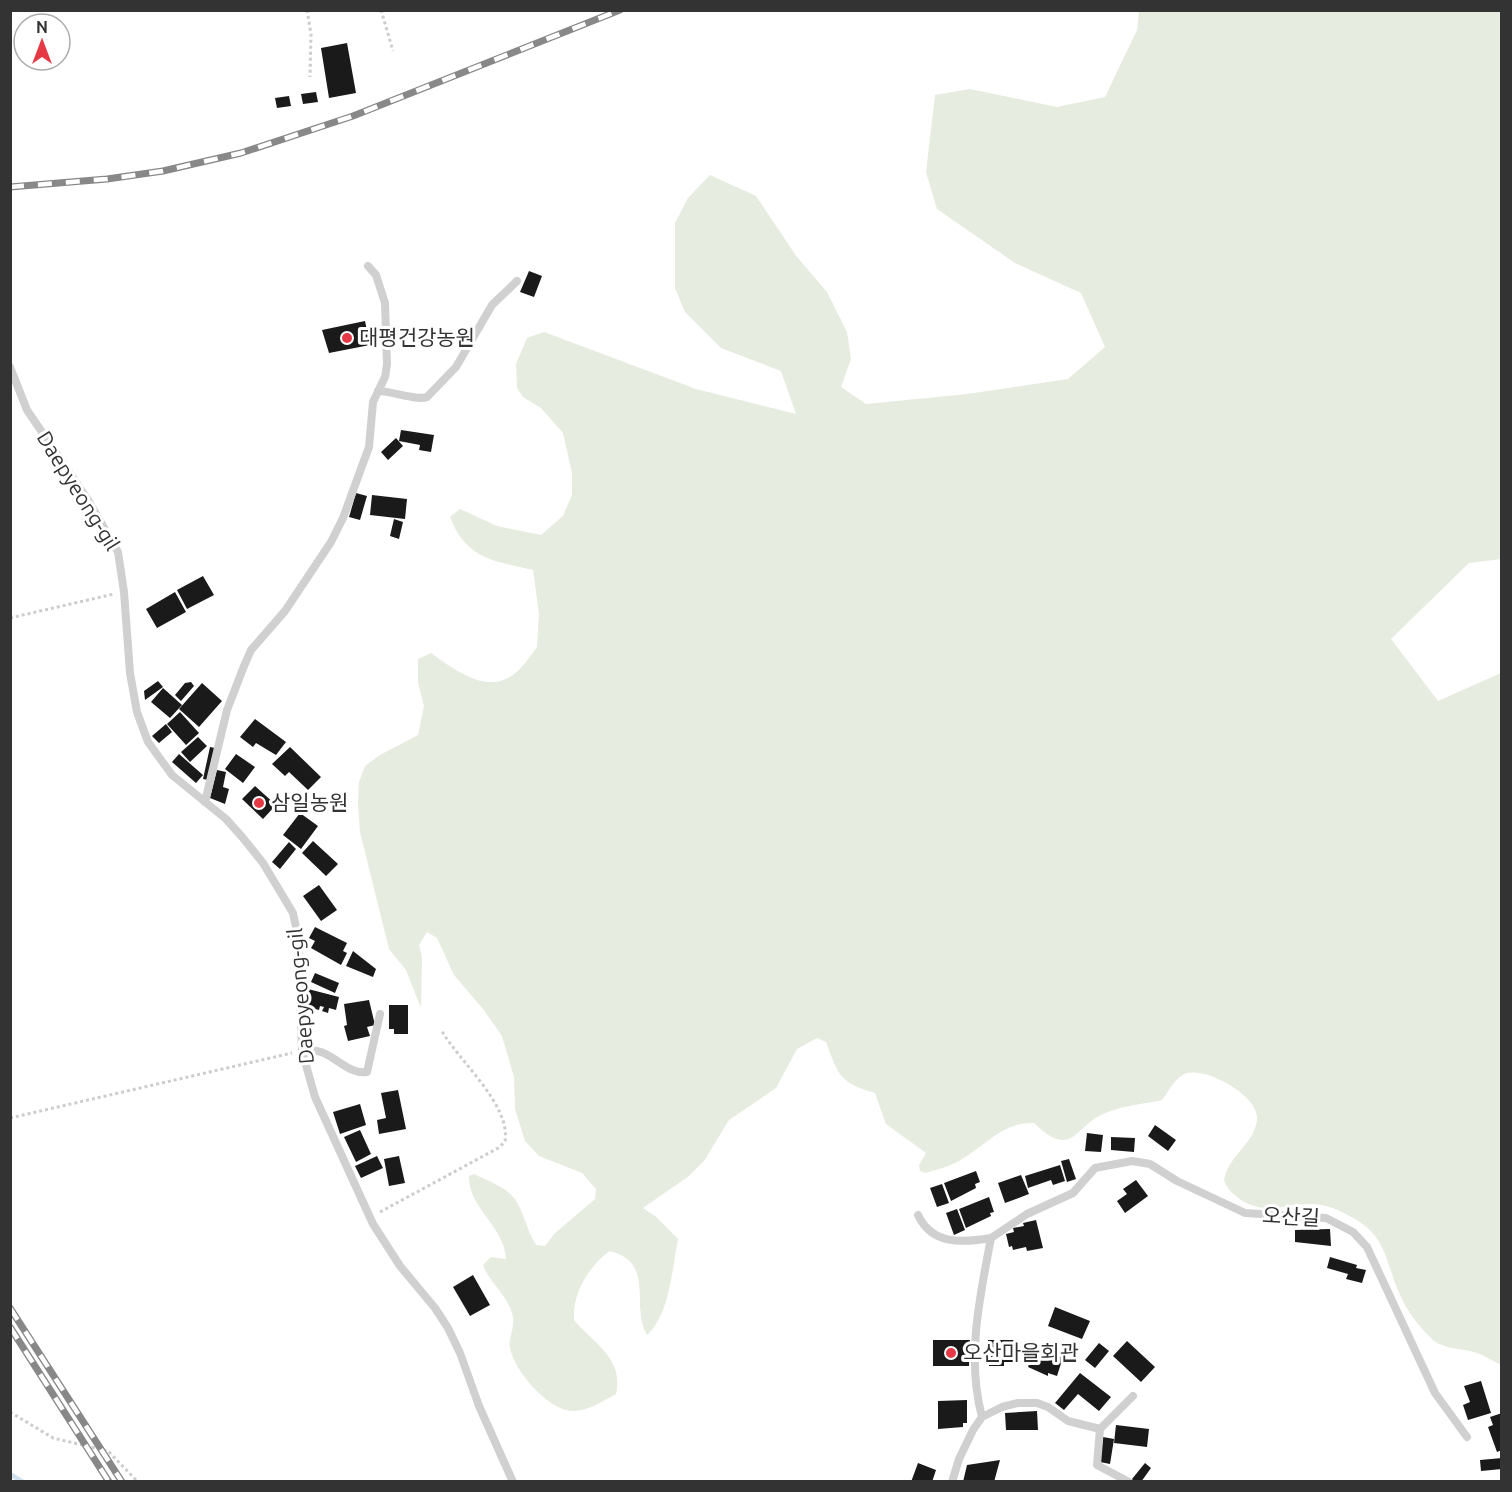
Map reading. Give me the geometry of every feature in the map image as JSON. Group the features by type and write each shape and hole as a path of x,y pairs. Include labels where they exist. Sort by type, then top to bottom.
{"lane":[{"path":"205,802 227,710 251,650 285,611 331,542 343,518 369,447 373,402 385,377 387,364 386,319 380,286 368,266"},
{"path":"378,391 398,393 421,400 427,398 456,367 496,300 517,281"},
{"name":"Daepyeong-gil","path":"10,367 27,410 113,541 120,560 130,673 142,729 164,765 182,784 226,819 263,863 287,901 295,920 298,937 302,1051 321,1115 370,1218 400,1266 448,1328 513,1482"},
{"path":"302,1051 316,1049 358,1072 367,1072 380,1014"},
{"name":"오산길","path":"991,1238 1027,1214 1073,1193 1095,1168 1132,1161 1150,1164 1177,1181 1245,1213 1268,1216 1316,1215 1332,1220 1353,1232 1368,1247 1438,1398 1467,1437"},
{"path":"918,1215 926,1229 938,1238 958,1240 991,1238 975,1334 976,1391 981,1417"},
{"path":"1129,1482 1097,1465 1100,1429 1133,1396"},
{"path":"952,1482 966,1443 981,1417 1002,1407 1018,1403 1037,1403 1055,1411 1068,1421 1100,1429"}],"path":[{"path":"307,10 311,34 310,77"},
{"path":"381,10 393,51"},
{"path":"10,618 124,592"},
{"path":"370,1218 500,1147 505,1141 503,1122 487,1090 442,1030"},
{"path":"10,1118 302,1051"},
{"path":"10,1412 53,1438 108,1451 138,1482"}],"shaded area":[{"path":"1139,11 1501,11 1501,559 1469,563 1391,639 1438,701 1501,673 1501,1365 1477,1353 1443,1346 1428,1335 1414,1319 1403,1301 1385,1253 1366,1226 1335,1209 1321,1205 1262,1208 1241,1200 1231,1191 1224,1180 1226,1172 1251,1136 1257,1120 1256,1111 1242,1093 1219,1079 1187,1073 1176,1080 1162,1100 1110,1111 1065,1140 1047,1134 1034,1123 1013,1126 995,1135 958,1161 926,1173 920,1171 919,1165 926,1153 886,1124 875,1093 847,1081 838,1070 826,1042 817,1038 797,1049 776,1088 729,1120 704,1161 689,1176 643,1208 655,1216 678,1239 665,1303 655,1326 647,1335 642,1323 639,1286 633,1265 624,1257 610,1251 589,1272 579,1290 574,1320 612,1361 616,1371 616,1394 584,1409 573,1411 564,1409 534,1388 518,1368 513,1357 510,1348 513,1321 511,1310 483,1265 491,1257 506,1259 504,1248 494,1227 474,1198 469,1176 474,1174 506,1190 520,1209 536,1245 545,1246 554,1234 595,1199 596,1189 582,1173 539,1156 525,1141 515,1109 514,1077 502,1036 454,975 437,938 427,932 419,945 422,957 421,1008 406,970 389,949 360,832 359,782 365,766 380,755 418,735 424,706 418,683 418,659 431,653 467,676 477,680 498,682 517,672 537,647 539,614 533,570 494,560 473,550 464,542 450,517 460,509 497,526 541,535 563,516 572,495 572,473 563,433 541,408 523,397 517,388 516,364 527,338 544,332 696,389 796,414 781,371 721,348 685,312 675,288 675,223 688,198 710,175 756,196 797,257 827,292 847,332 851,359 841,387 866,404 967,394 1068,379 1105,347 1081,293 1015,263 937,209 926,172 935,95 970,89 1057,107 1105,97 1137,30"}],"building":[{"path":"347,43 356,93 329,98 321,48"},
{"path":"316,92 318,102 303,104 301,94"},
{"path":"289,96 291,106 277,108 275,98"},
{"path":"529,271 542,276 534,297 520,292"},
{"path":"365,321 370,345 329,353 322,330"},
{"path":"401,430 434,435 431,452 419,450 420,445 399,441"},
{"path":"396,438 403,446 388,460 381,452"},
{"path":"356,493 367,496 360,520 349,517"},
{"path":"372,495 407,499 405,519 370,515"},
{"path":"394,519 403,522 399,539 390,536"},
{"path":"203,576 214,595 187,609 177,590"},
{"path":"175,592 186,612 157,628 146,609"},
{"path":"158,681 163,687 145,700 144,691"},
{"path":"191,682 194,686 181,701 175,695 185,683"},
{"path":"202,683 222,701 199,727 179,709"},
{"path":"163,688 182,705 170,718 151,702"},
{"path":"180,712 199,733 186,745 167,724"},
{"path":"255,719 286,742 276,755 256,743 253,747 240,737"},
{"path":"166,724 172,732 159,743 152,736"},
{"path":"198,737 207,746 190,762 181,752"},
{"path":"210,747 215,748 208,780 203,779"},
{"path":"290,747 321,777 308,790 289,772 285,776 272,764"},
{"path":"179,754 203,775 196,783 172,762"},
{"path":"236,754 255,767 243,783 225,769"},
{"path":"217,770 226,772 223,787 229,789 225,804 210,798"},
{"path":"255,786 276,805 263,819 242,799"},
{"path":"300,813 318,826 301,849 283,835"},
{"path":"313,841 338,864 326,876 302,853"},
{"path":"289,842 296,849 280,869 272,862"},
{"path":"319,885 337,910 321,921 303,896"},
{"path":"315,927 347,943 343,951 347,953 341,965 311,948 315,941 309,938"},
{"path":"353,951 376,969 373,977 346,966"},
{"path":"315,973 339,983 335,993 311,982"},
{"path":"308,989 339,997 336,1010 329,1008 328,1013 322,1011 324,1007 320,1006 319,1010 304,1006"},
{"path":"369,1000 375,1025 367,1027 370,1036 348,1041 344,1026 347,1025 344,1004"},
{"path":"389,1005 408,1005 408,1034 394,1034 394,1029 389,1029"},
{"path":"398,1090 406,1129 379,1134 377,1120 386,1118 381,1093"},
{"path":"360,1104 366,1125 340,1134 333,1112"},
{"path":"1155,1125 1176,1140 1168,1151 1148,1136"},
{"path":"360,1130 371,1154 356,1162 344,1137"},
{"path":"1087,1133 1103,1135 1101,1152 1085,1151"},
{"path":"1111,1137 1135,1138 1134,1152 1111,1150"},
{"path":"377,1156 383,1168 361,1178 355,1166"},
{"path":"399,1156 405,1183 389,1186 384,1159"},
{"path":"1069,1159 1076,1179 1067,1182 1061,1161"},
{"path":"1060,1165 1065,1181 1053,1185 1051,1180 1028,1188 1025,1176"},
{"path":"976,1171 980,1182 975,1184 976,1188 951,1201 944,1183"},
{"path":"1021,1175 1029,1194 1005,1203 998,1183"},
{"path":"1136,1180 1148,1196 1125,1213 1117,1201 1127,1194 1123,1189"},
{"path":"942,1184 949,1203 937,1207 930,1188"},
{"path":"989,1197 994,1212 990,1213 991,1216 966,1228 959,1209"},
{"path":"957,1209 965,1230 954,1235 946,1213"},
{"path":"1036,1220 1043,1248 1027,1251 1026,1247 1013,1250 1012,1246 1009,1247 1006,1234 1014,1232 1013,1228 1024,1226 1023,1223"},
{"path":"1330,1229 1331,1246 1295,1242 1295,1230"},
{"path":"1330,1257 1366,1270 1362,1283 1346,1279 1348,1274 1327,1268"},
{"path":"473,1275 490,1305 470,1316 453,1287"},
{"path":"1055,1307 1090,1321 1082,1339 1048,1326"},
{"name":"오산마을회관","path":"933,1340 970,1340 969,1366 933,1366"},
{"path":"988,1340 1019,1340 1020,1355 1016,1355 1016,1362 1004,1362 1004,1366 989,1366"},
{"path":"1127,1341 1155,1367 1141,1382 1113,1356"},
{"path":"1099,1343 1109,1351 1095,1368 1085,1360"},
{"path":"1035,1347 1063,1357 1057,1376 1048,1373 1048,1376 1028,1367"},
{"path":"1080,1373 1111,1397 1099,1411 1078,1394 1064,1410 1055,1403"},
{"path":"1481,1381 1491,1413 1468,1420 1463,1405 1470,1402 1464,1386"},
{"path":"967,1400 967,1423 963,1423 963,1427 938,1429 938,1401"},
{"path":"1037,1411 1038,1430 1006,1430 1005,1413"},
{"path":"1502,1413 1502,1450 1497,1452 1488,1427 1493,1425 1490,1417"},
{"path":"1116,1425 1149,1429 1147,1447 1114,1443"},
{"path":"1103,1437 1114,1439 1110,1464 1100,1462"},
{"path":"1502,1458 1502,1469 1481,1471 1480,1460"},
{"path":"1000,1460 994,1482 963,1482 967,1465"},
{"path":"918,1463 936,1470 932,1482 911,1482"},
{"path":"1145,1463 1151,1468 1141,1482 1134,1482 1132,1479"}],"waterway":[{"path":"10,1474 23,1482"}],"railway":[{"path":"10,187 107,179 163,171 241,153 353,116 620,10"},
{"path":"10,1308 122,1482"},
{"path":"10,1327 109,1482"}],"place":[{"name":"대평건강농원","path":"347,338"},
{"name":"삼일농원","path":"259,803"},
{"name":"오산마을회관","path":"951,1353"}]}
